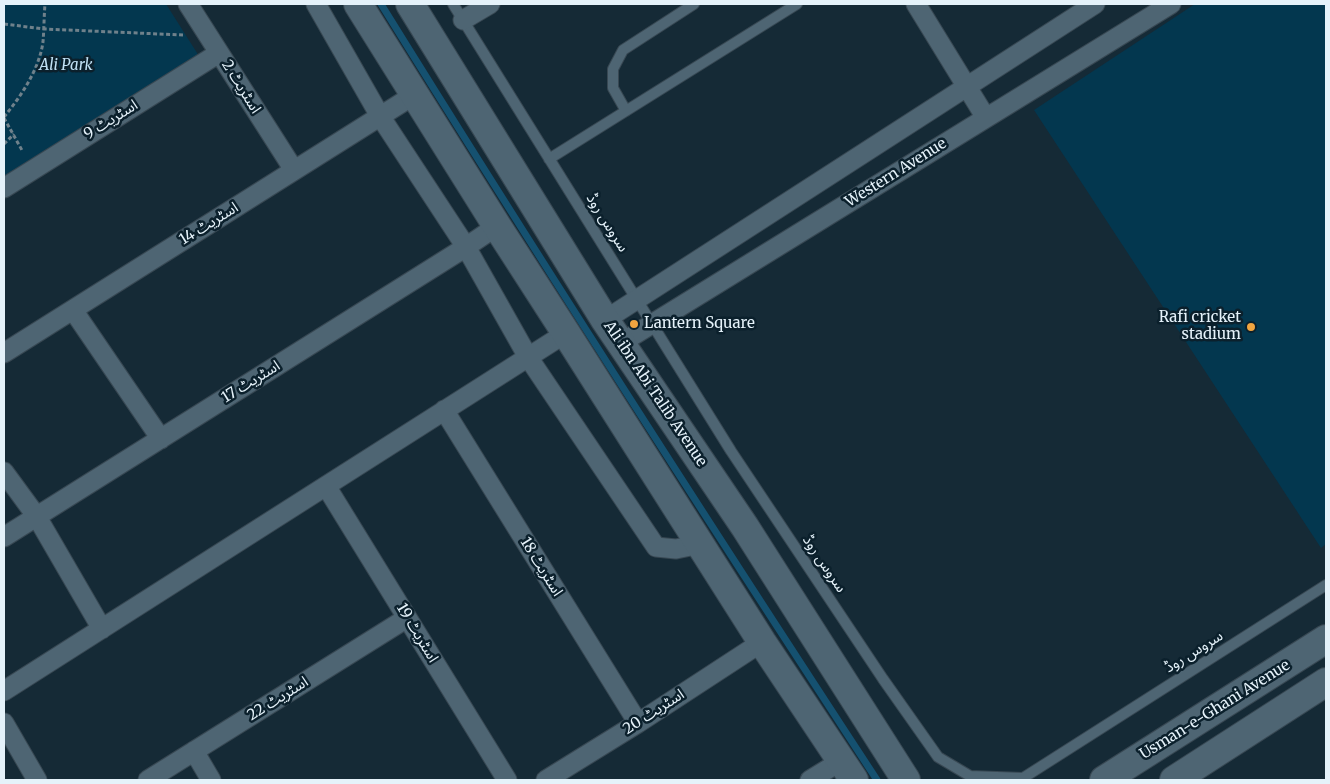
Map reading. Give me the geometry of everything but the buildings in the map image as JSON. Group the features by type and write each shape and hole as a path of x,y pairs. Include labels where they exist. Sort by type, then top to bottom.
{"main road":[{"path":"358,4 762,642 847,771"},
{"name":"Ali ibn Abi Talib Avenue","path":"410,4 605,320 745,527 906,780"},
{"name":"Usman-e-Ghani Avenue","path":"1104,780 1326,639"},
{"path":"1174,780 1326,682"}],"street":[{"name":"اسٹریٹ 2","path":"188,4 294,170"},
{"path":"316,4 380,116 466,247 528,357 656,547 676,549 700,544"},
{"path":"463,20 490,4"},
{"path":"916,4 986,118"},
{"path":"605,320 1095,4"},
{"name":"Western Avenue","path":"621,343 1171,4"},
{"name":"اسٹریٹ 9","path":"4,188 33,168 219,53"},
{"name":"اسٹریٹ 14","path":"4,353 414,95"},
{"name":"اسٹریٹ 17","path":"4,537 497,226"},
{"path":"73,310 161,439"},
{"path":"4,691 566,333"},
{"name":"اسٹریٹ 18","path":"444,410 638,723"},
{"path":"4,472 37,517 102,629"},
{"name":"اسٹریٹ 19","path":"326,486 507,780"},
{"name":"اسٹریٹ 22","path":"148,780 407,618"},
{"name":"اسٹریٹ 20","path":"546,780 762,642"},
{"path":"4,723 37,780"},
{"path":"194,752 211,780"},
{"path":"810,780 847,771"}],"lane":[{"name":"سروس روڈ","path":"453,4 731,452 877,670 938,757 970,776 1023,778 1326,585"},
{"path":"626,111 613,88 614,69 624,50 694,4"},
{"path":"549,159 797,4"}],"path":[{"path":"33,168 4,117 18,100 39,59 44,29 45,4"},
{"path":"4,24 44,29 208,36"},
{"path":"4,144 14,134"}],"green space":[{"name":"Ali Park","path":"4,4 166,4 199,56 4,181"},
{"name":"Rafi cricket stadium","path":"1195,4 1326,4 1326,544 1321,548 1034,110"}],"waterway":[{"path":"381,4 503,199 877,780"}],"place":[{"name":"Lantern Square","path":"634,324"},
{"name":"Rafi cricket stadium","path":"1251,327"}]}
